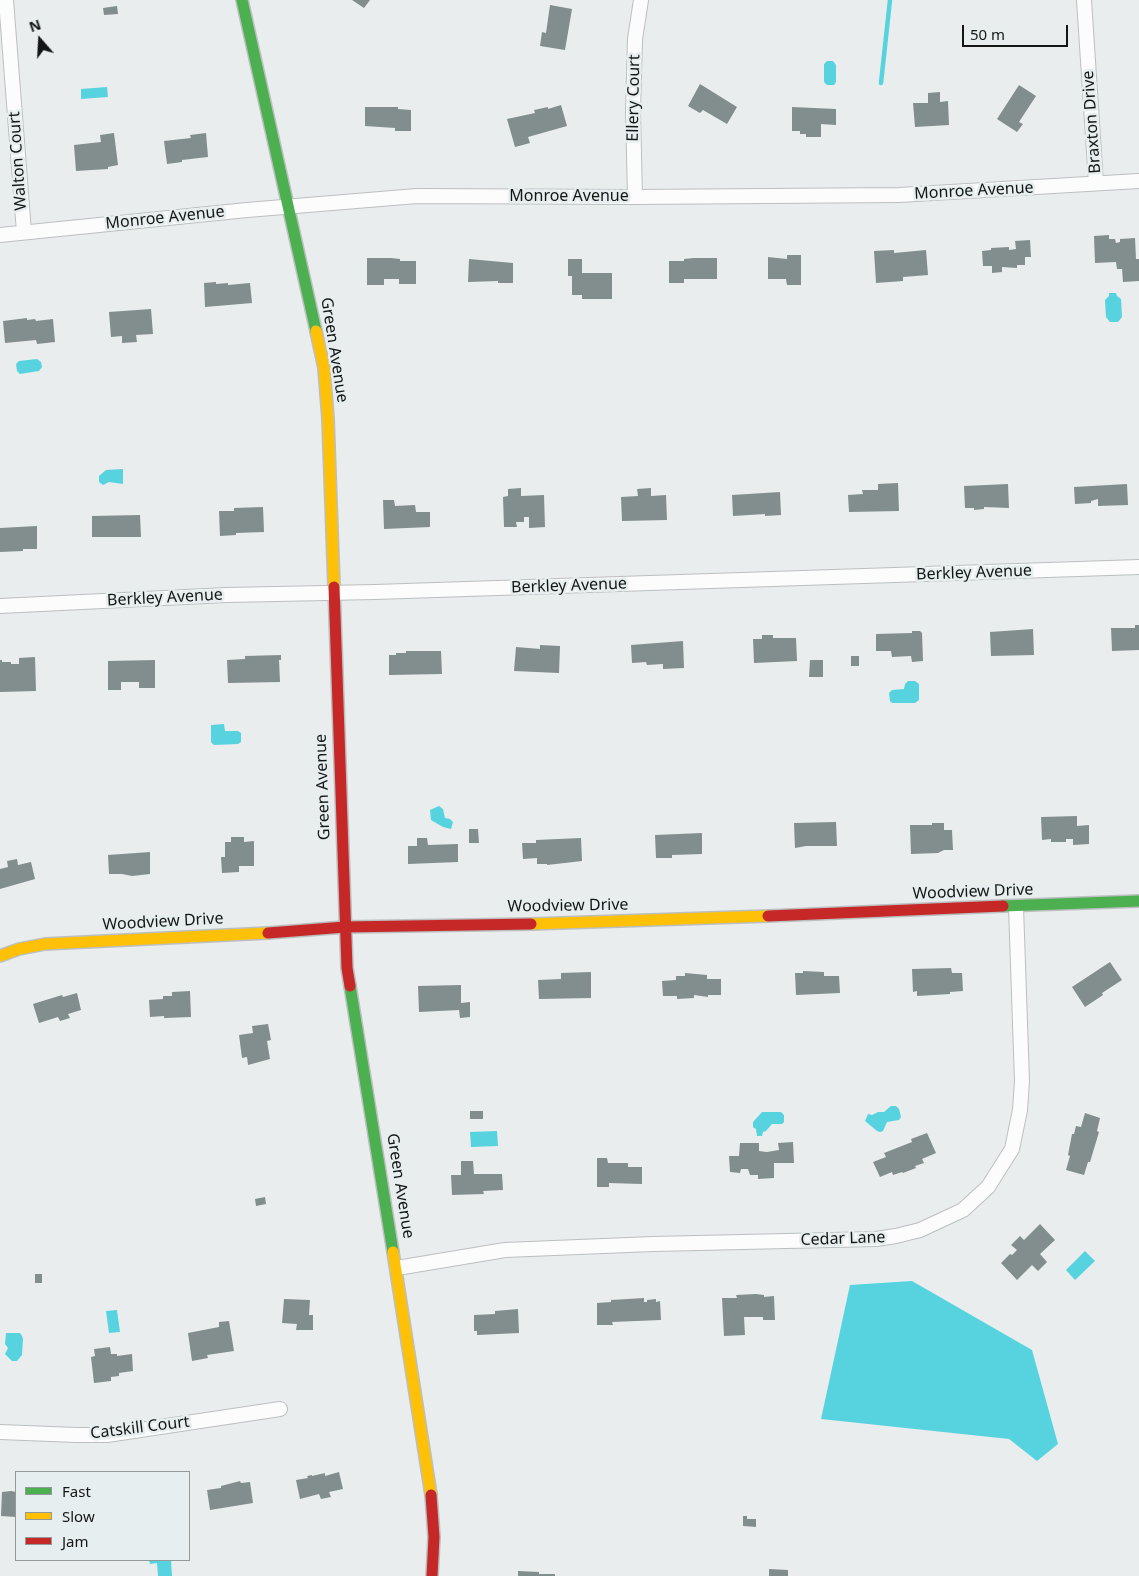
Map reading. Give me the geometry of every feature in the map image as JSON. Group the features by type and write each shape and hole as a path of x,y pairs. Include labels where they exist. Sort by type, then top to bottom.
{"street":[{"name":"Walton Court","path":"6,0 24,232"},
{"name":"Green Avenue","path":"242,0 324,368 328,419 347,968 397,1268 430,1483 434,1537 432,1576"},
{"name":"Ellery Court","path":"635,197 633,112 635,39 640,0"},
{"name":"Braxton Drive","path":"1084,0 1096,183"},
{"name":"Monroe Avenue","path":"0,235 417,196 899,195 1139,181"},
{"name":"Berkley Avenue","path":"0,606 226,595 333,594 1139,567"},
{"name":"Woodview Drive","path":"0,956 19,948 45,944 277,933 345,927 580,923 1139,901"},
{"name":"Cedar Lane","path":"397,1268 505,1250 653,1244 876,1239 920,1230 963,1210 988,1187 1012,1148 1020,1110 1022,1082 1016,907"},
{"name":"Catskill Court","path":"0,1432 107,1435 280,1410"}],"water":[{"path":"827,61 833,61 836,65 836,82 834,85 827,85 824,82 824,64"},
{"path":"107,87 108,97 81,99 81,89"},
{"path":"1109,293 1116,293 1121,299 1122,317 1118,322 1110,322 1106,317 1105,300"},
{"path":"37,359 41,362 42,367 39,371 20,374 17,371 16,364 19,361"},
{"path":"123,469 123,484 109,482 103,485 99,482 99,476 106,470"},
{"path":"908,681 915,681 919,684 919,700 915,703 892,703 889,693 892,690 904,689"},
{"path":"224,724 225,731 238,731 241,733 241,742 238,744 214,745 211,742 211,725"},
{"path":"439,806 443,809 445,818 453,822 451,829 431,820 430,810"},
{"path":"891,1106 896,1106 899,1109 901,1117 899,1120 887,1122 883,1131 877,1131 865,1121 868,1114 884,1112"},
{"path":"762,1112 781,1112 784,1115 784,1122 782,1124 772,1124 763,1132 762,1136 757,1136 753,1122"},
{"path":"497,1131 498,1146 471,1147 470,1132"},
{"path":"1085,1251 1095,1261 1075,1280 1066,1270"},
{"path":"912,1281 1032,1350 1058,1444 1037,1461 1009,1439 821,1419 850,1285"},
{"path":"117,1310 120,1332 109,1333 106,1311"},
{"path":"6,1333 20,1333 22,1336 22,1355 17,1361 12,1361 5,1354 8,1348 5,1344"},
{"path":"149,1561 171,1561 172,1576 158,1576 157,1563 150,1564"}],"building":[{"path":"352,0 370,0 364,8"},
{"path":"550,5 572,9 565,50 540,46 542,32 546,33"},
{"path":"117,6 118,14 104,15 103,8"},
{"path":"700,84 737,107 727,124 703,110 700,113 688,106"},
{"path":"1019,85 1036,96 1019,122 1023,124 1017,132 997,119"},
{"path":"940,92 940,102 948,101 949,125 915,127 913,103 928,103 928,93"},
{"path":"561,105 567,126 528,137 530,143 515,147 507,119 535,113 534,110 548,107 548,109"},
{"path":"365,107 398,107 398,109 411,110 411,131 395,131 395,128 365,126"},
{"path":"792,107 836,109 836,125 821,124 821,137 806,137 806,134 800,134 800,131 792,131"},
{"path":"114,133 118,165 108,167 108,169 76,171 74,145 101,142 100,135"},
{"path":"206,133 208,157 167,164 164,141 191,138 190,135"},
{"path":"1109,235 1109,239 1115,239 1116,243 1120,242 1120,239 1135,238 1136,259 1139,259 1139,281 1123,282 1122,269 1117,269 1116,262 1095,263 1094,236"},
{"path":"1030,240 1031,257 1025,257 1025,265 1017,265 1017,268 1002,267 1002,272 992,273 992,266 983,266 982,251 991,250 991,248 1009,247 1009,250 1016,249 1015,241"},
{"path":"894,250 894,253 926,250 928,275 903,277 903,281 876,283 874,251"},
{"path":"787,255 801,255 801,285 787,285 786,279 768,279 768,257 787,259"},
{"path":"367,258 416,261 416,284 399,284 399,279 384,279 384,285 367,285"},
{"path":"717,258 717,279 684,279 684,283 669,283 669,261 684,261 684,259"},
{"path":"469,259 513,263 513,283 498,283 498,281 468,282"},
{"path":"568,259 582,259 582,273 612,273 612,299 582,299 582,295 572,295 572,276 568,276"},
{"path":"216,282 216,284 228,283 228,285 250,283 252,303 205,307 204,283"},
{"path":"151,309 153,334 136,335 137,342 122,343 122,336 111,337 109,312"},
{"path":"27,318 27,320 35,319 36,321 53,319 55,342 37,344 36,340 5,343 3,321"},
{"path":"898,483 899,511 849,512 848,495 863,494 862,490 878,490 878,484"},
{"path":"1008,484 1009,508 984,507 984,509 974,510 974,508 965,508 964,486"},
{"path":"1127,484 1128,505 1098,506 1098,499 1091,501 1091,503 1075,504 1074,487"},
{"path":"521,488 521,496 544,495 545,527 529,528 529,517 524,517 524,522 516,522 517,527 504,527 503,497 508,496 508,489"},
{"path":"651,488 651,496 666,495 667,520 622,521 621,497 638,496 637,489"},
{"path":"780,492 781,515 733,516 732,495"},
{"path":"383,500 394,500 395,506 415,505 416,512 430,512 430,527 384,529"},
{"path":"263,507 264,532 236,533 236,535 220,536 219,511 234,511 234,508"},
{"path":"140,515 141,537 92,537 92,516"},
{"path":"37,526 37,549 0,552 0,528"},
{"path":"1135,625 1139,625 1139,650 1112,651 1111,628 1135,628"},
{"path":"1033,629 1034,655 991,656 990,632"},
{"path":"912,631 920,631 922,633 923,661 912,662 911,656 892,657 891,651 876,651 876,634 912,633"},
{"path":"762,635 773,635 773,638 796,638 797,661 754,663 753,639 762,639"},
{"path":"683,641 684,668 663,669 663,664 647,665 646,662 632,663 631,645"},
{"path":"540,645 560,646 559,673 514,671 516,647 540,649"},
{"path":"406,651 441,651 442,674 389,675 389,655 406,653"},
{"path":"281,655 281,660 279,660 280,682 228,683 227,660 245,659 245,656"},
{"path":"851,656 859,656 859,666 851,666"},
{"path":"35,657 36,691 0,692 0,660 2,662 11,662 11,664 19,664 19,658"},
{"path":"155,660 155,688 139,688 139,682 121,682 121,690 108,690 108,661"},
{"path":"810,660 823,660 823,677 809,677"},
{"path":"1077,816 1077,826 1089,825 1089,844 1073,845 1073,839 1066,839 1066,842 1051,842 1051,839 1042,840 1041,817"},
{"path":"836,822 837,846 795,848 794,823"},
{"path":"932,823 944,823 944,830 952,830 953,850 944,850 938,853 911,854 910,825 932,825"},
{"path":"469,829 478,829 479,843 469,843"},
{"path":"702,833 702,854 672,855 672,858 656,858 655,835"},
{"path":"231,837 244,837 244,842 254,841 254,866 239,866 239,872 222,873 221,857 225,857 225,842 231,842"},
{"path":"417,838 427,838 428,845 458,844 458,862 408,864 408,846 417,846"},
{"path":"581,838 582,861 547,865 537,864 537,858 523,859 522,843 536,843 536,840"},
{"path":"150,852 150,874 132,876 109,874 108,855"},
{"path":"17,859 18,865 31,862 35,879 0,889 0,869 8,867 7,861"},
{"path":"1110,962 1122,980 1085,1007 1072,987"},
{"path":"951,968 952,973 962,973 963,991 950,992 950,994 917,996 917,991 913,992 912,969"},
{"path":"803,971 824,972 824,976 839,976 840,993 796,995 795,973 803,973"},
{"path":"591,972 591,998 539,999 538,980 561,979 561,973"},
{"path":"685,973 707,975 707,979 721,979 721,995 708,995 708,997 694,995 694,998 677,999 677,996 663,996 662,981 676,980 676,976 685,976"},
{"path":"461,985 461,1003 470,1002 470,1017 460,1018 459,1010 419,1012 418,986"},
{"path":"190,991 191,1017 150,1017 149,1000 163,999 163,996 172,996 172,992"},
{"path":"77,993 81,1010 68,1014 70,1018 60,1021 58,1017 39,1023 33,1004 62,995 63,997"},
{"path":"268,1024 271,1040 267,1041 270,1059 248,1065 247,1057 242,1058 239,1035 253,1033 252,1026"},
{"path":"470,1111 483,1111 483,1119 470,1119"},
{"path":"1085,1113 1100,1118 1097,1131 1099,1132 1084,1175 1066,1170 1070,1156 1068,1155 1072,1134 1074,1134 1076,1126 1081,1127"},
{"path":"927,1133 936,1153 922,1159 924,1163 915,1166 916,1168 893,1175 892,1172 880,1177 873,1162 886,1157 884,1153 912,1142 911,1139"},
{"path":"793,1142 794,1163 774,1163 774,1178 758,1179 758,1175 750,1175 748,1169 741,1169 740,1173 730,1172 729,1156 739,1156 740,1143 759,1143 759,1151 767,1152 779,1150 778,1143"},
{"path":"597,1158 607,1158 608,1163 628,1163 628,1167 642,1167 642,1184 609,1183 609,1187 597,1187"},
{"path":"461,1161 473,1161 474,1174 502,1174 503,1190 483,1191 484,1194 452,1195 451,1175 461,1175"},
{"path":"265,1197 266,1204 256,1206 255,1199"},
{"path":"1040,1224 1055,1240 1040,1254 1047,1262 1038,1271 1032,1265 1017,1280 1001,1263 1017,1250 1011,1245 1020,1236 1024,1240"},
{"path":"35,1274 42,1274 42,1283 35,1283"},
{"path":"736,1295 764,1295 764,1297 774,1296 775,1320 763,1320 763,1317 744,1317 745,1335 724,1336 722,1298 737,1298"},
{"path":"644,1298 644,1302 656,1299 656,1302 660,1301 661,1320 612,1322 613,1325 597,1325 597,1303 611,1302 611,1300"},
{"path":"284,1299 310,1300 309,1315 313,1315 313,1330 296,1330 297,1324 282,1323"},
{"path":"518,1309 519,1333 477,1335 477,1331 474,1331 474,1315 495,1314 495,1311"},
{"path":"229,1321 234,1351 207,1355 208,1358 192,1361 188,1333 219,1327 219,1322"},
{"path":"110,1347 111,1354 117,1354 117,1356 132,1354 133,1371 119,1373 119,1376 111,1377 111,1381 94,1383 91,1357 95,1356 94,1349"},
{"path":"339,1472 343,1489 329,1492 331,1497 321,1499 319,1494 300,1499 296,1480 308,1478 307,1476 312,1475 325,1473 325,1476"},
{"path":"240,1481 241,1483 250,1482 253,1503 210,1510 207,1490 221,1488 221,1486"},
{"path":"2,1492 15,1492 15,1517 1,1516"},
{"path":"743,1516 747,1516 747,1519 756,1519 756,1527 743,1526"},
{"path":"769,1569 788,1570 788,1576 769,1576"},
{"path":"518,1571 555,1574 555,1576 518,1576"}],"waterway":[{"path":"881,83 890,0"}],"traffic: fast":[{"path":"242,0 316,331"},
{"path":"1003,906 1139,901"},
{"path":"350,986 393,1252"}],"traffic: slow":[{"path":"316,331 324,368 328,419 334,587"},
{"path":"531,924 768,916"},
{"path":"0,956 19,949 45,944 268,933"},
{"path":"393,1252 431,1495"}],"traffic: jam":[{"path":"334,587 347,968 350,986"},
{"path":"768,916 1003,906"},
{"path":"268,933 345,927 531,924"},
{"path":"431,1495 434,1537 432,1576"}]}
